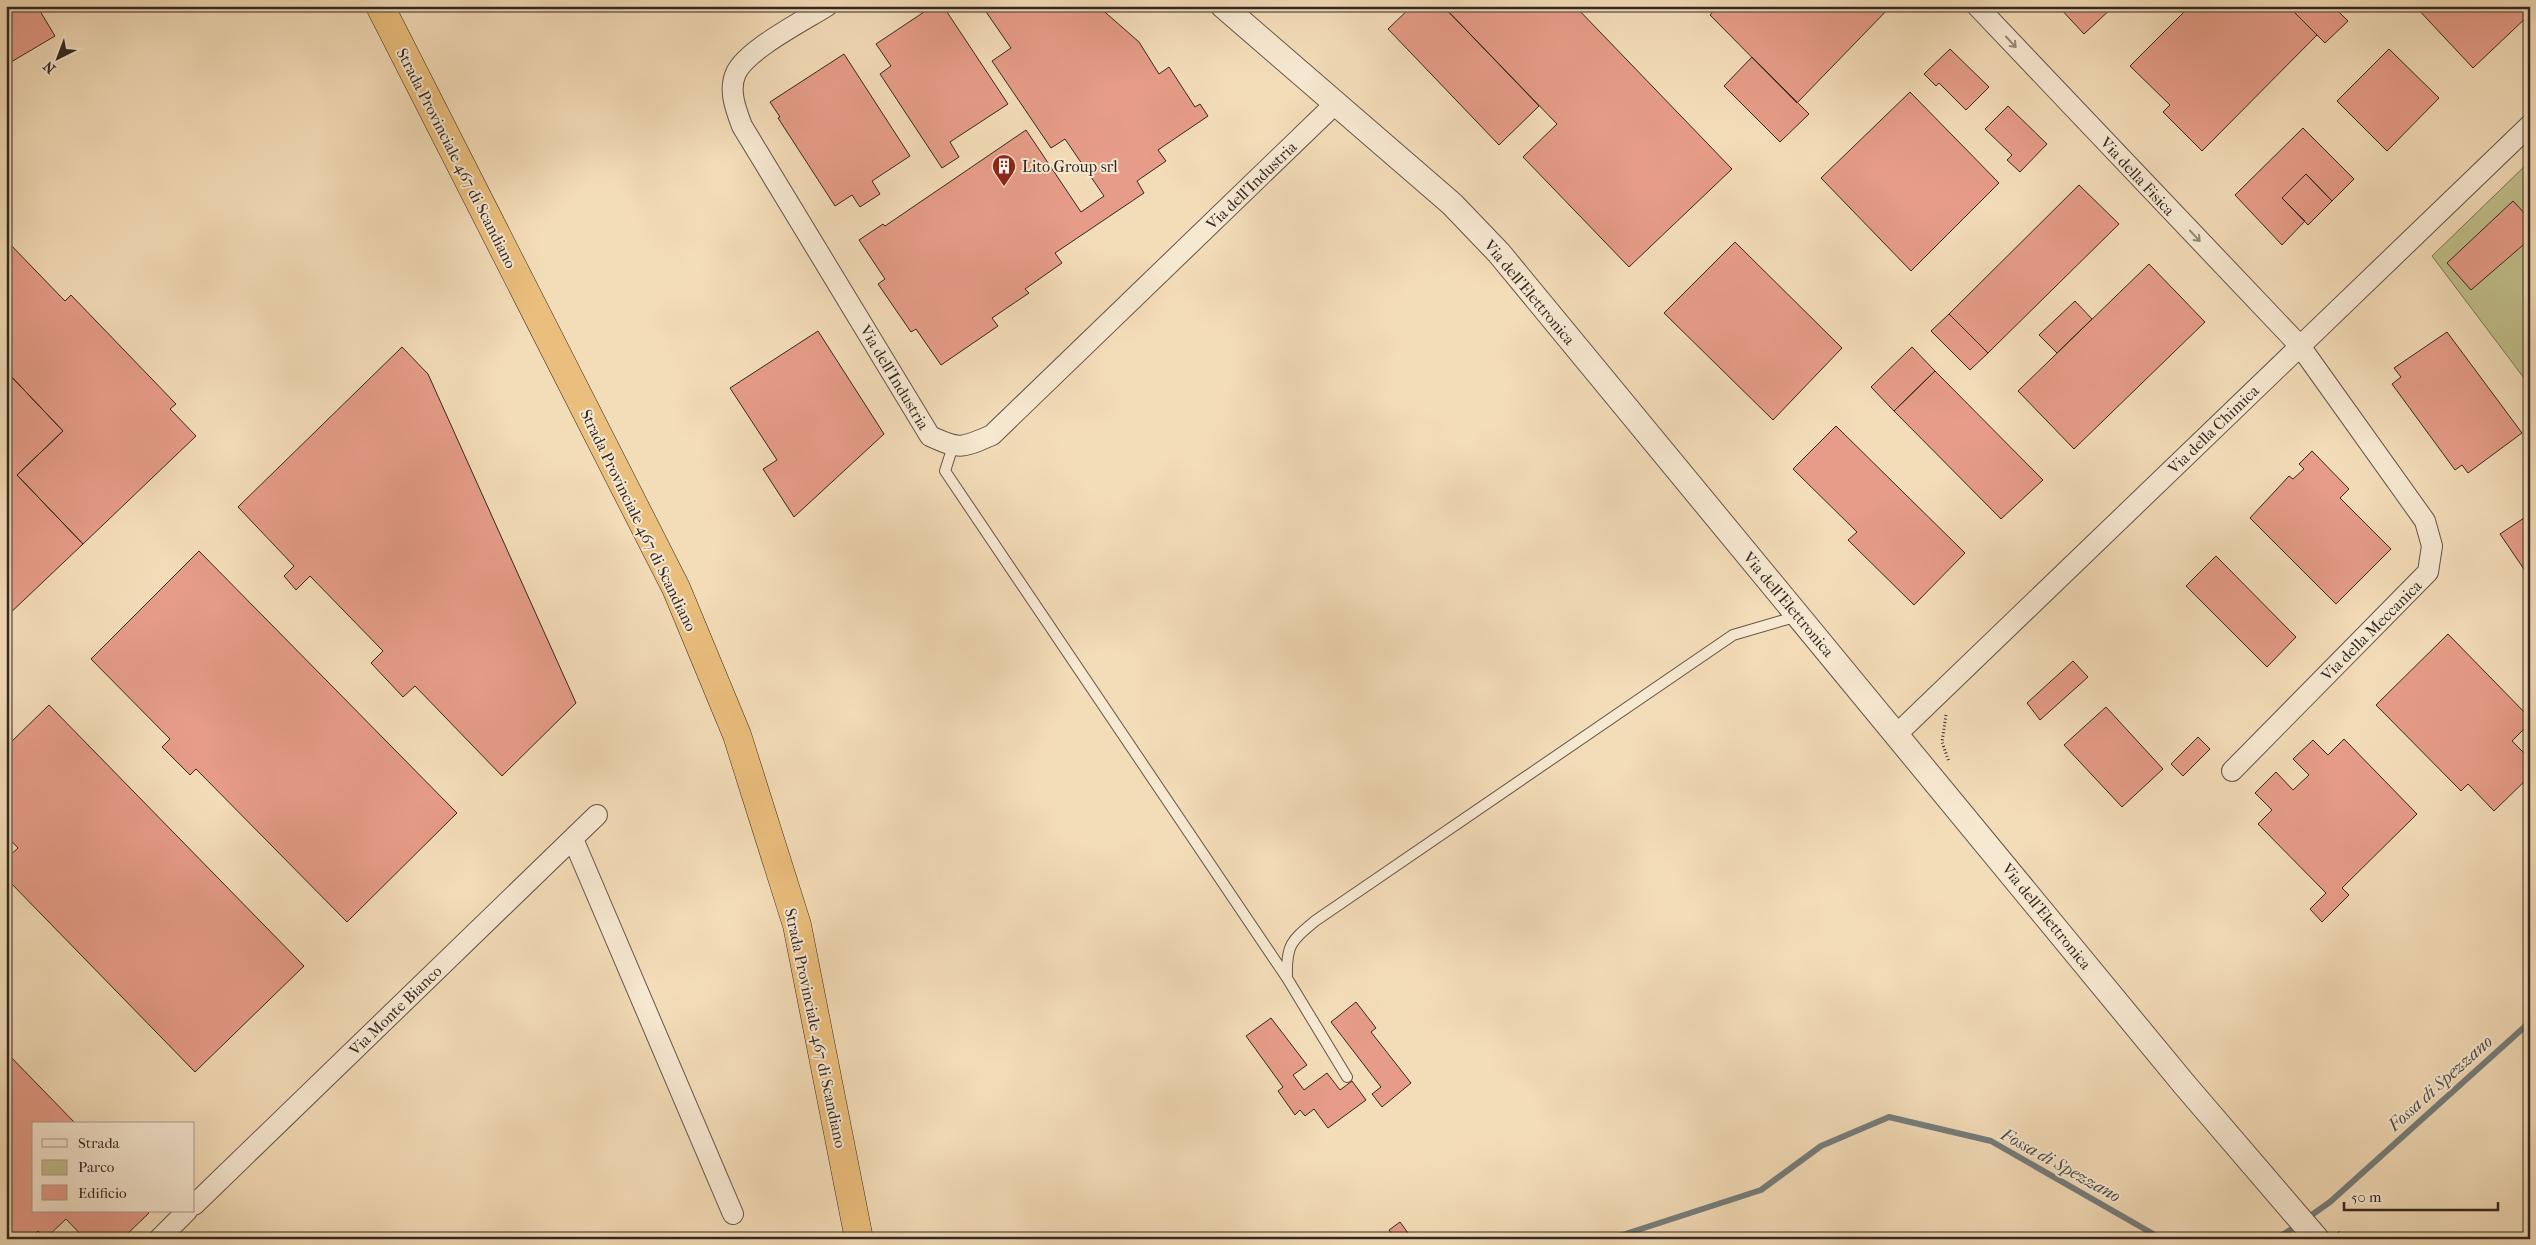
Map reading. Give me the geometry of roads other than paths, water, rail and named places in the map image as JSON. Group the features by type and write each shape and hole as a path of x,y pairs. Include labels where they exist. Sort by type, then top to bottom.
{"highway":[{"name":"Strada Provinciale 467 di Scandiano","path":"380,6 676,588 737,735 797,925 859,1239"}],"street":[{"name":"Via dell'Industria","path":"826,6 756,50 736,73 733,101 742,126 930,436 953,446 971,444 992,435 1336,103"},
{"name":"Via dell'Elettronica","path":"1223,6 1452,204 1499,253 1798,616 2317,1239"},
{"name":"Via della Fisica","path":"1977,6 2300,346"},
{"name":"Via della Chimica","path":"1897,734 2530,125"},
{"name":"Via della Meccanica","path":"2232,771 2428,572 2432,546 2425,521 2300,346"},
{"name":"Via Monte Bianco","path":"195,1204 597,815"},
{"path":"573,839 733,1214"},
{"path":"159,1239 186,1212"}],"lane":[{"path":"953,446 945,471 1287,978 1347,1077"},
{"path":"1287,978 1287,958 1293,940 1315,921 1733,635 1798,616"}],"waterway":[{"name":"Fossa di Spezzano","path":"2306,1219 2330,1202 2530,1022"},
{"name":"Fossa di Spezzano","path":"1610,1239 1761,1190 1821,1146 1889,1117 1991,1141 2162,1239"},
{"name":"Fossa di Spezzano","path":"2276,1239 2298,1225"}],"place":[{"name":"Lito Group srl","path":"1004,187"}]}
